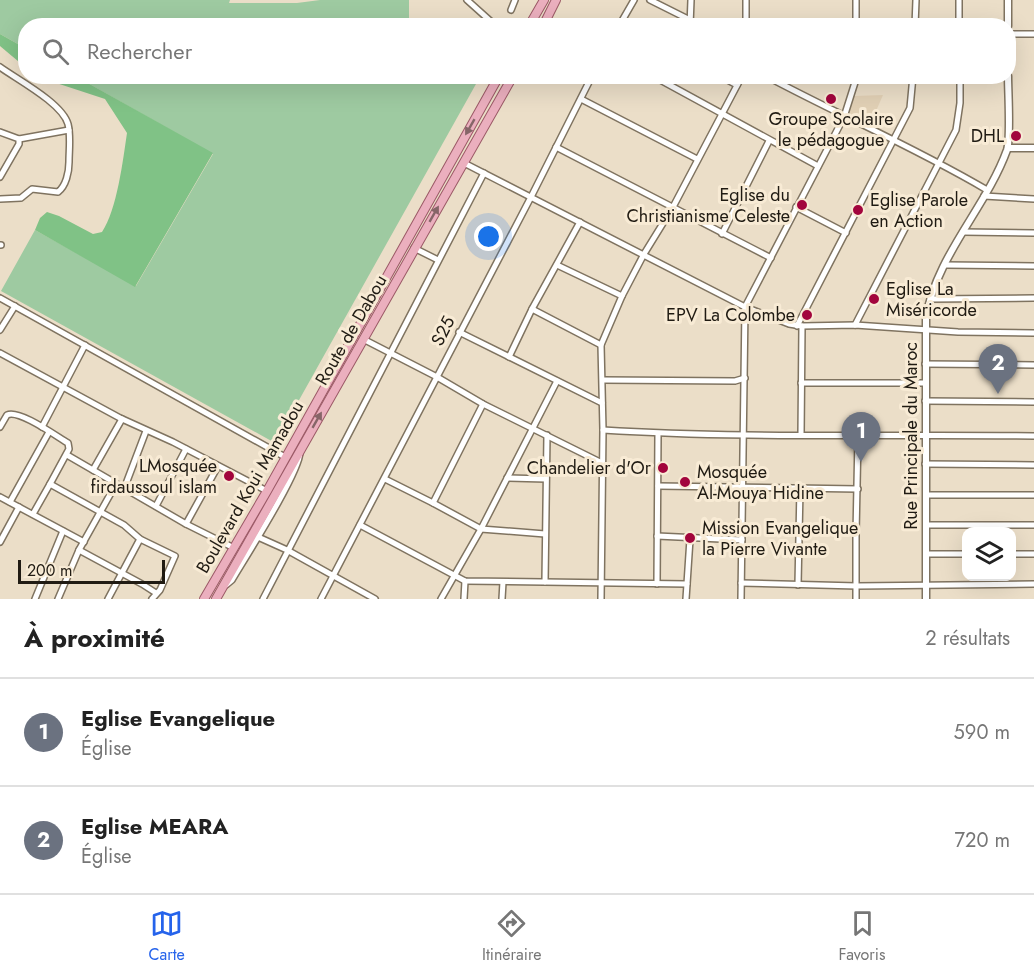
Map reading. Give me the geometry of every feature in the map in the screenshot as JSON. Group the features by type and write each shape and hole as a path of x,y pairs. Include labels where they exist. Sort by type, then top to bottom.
{"main road":[{"path":"534,18 544,0"},
{"path":"547,18 556,0"},
{"name":"Boulevard Koui Mamadou","path":"204,599 495,84"},
{"name":"Route de Dabou","path":"216,599 508,84"}],"street":[{"path":"467,0 488,18"},
{"path":"477,8 481,0"},
{"path":"511,10 515,0"},
{"path":"625,18 634,0"},
{"path":"650,0 681,18"},
{"path":"690,18 691,0"},
{"path":"746,0 746,18"},
{"path":"856,0 856,18"},
{"path":"915,18 916,0"},
{"path":"959,0 959,18"},
{"path":"1008,0 1008,18"},
{"path":"1016,34 1034,34"},
{"path":"0,67 18,80"},
{"path":"0,199 21,198 32,189 58,192 64,188 69,166 68,123 59,110 23,84"},
{"name":"S25","path":"321,599 588,84"},
{"path":"668,84 818,166"},
{"path":"781,84 940,163 985,193 1034,199"},
{"path":"741,599 745,307 844,117 854,84"},
{"path":"801,435 800,326 910,108 912,84"},
{"path":"855,325 940,163 958,122 960,84"},
{"path":"1008,84 1008,147 1034,147"},
{"path":"601,599 603,380 601,345 622,296 673,207 737,85"},
{"path":"580,99 697,159"},
{"path":"0,132 19,139 69,130"},
{"path":"0,177 19,144 19,139"},
{"path":"722,234 769,141"},
{"path":"556,147 771,258"},
{"name":"Rue Principale du Maroc","path":"926,599 924,364 925,328 930,298 945,265 1008,147"},
{"path":"464,163 745,307 800,326 855,325 958,332 1034,333"},
{"path":"263,599 484,173"},
{"path":"796,207 846,233"},
{"path":"509,357 532,309 580,222"},
{"path":"963,232 1034,232"},
{"path":"414,248 438,260"},
{"path":"556,265 622,296"},
{"path":"945,265 1034,266"},
{"path":"0,298 285,457"},
{"path":"930,298 1034,298"},
{"path":"0,330 15,306"},
{"path":"532,309 601,345"},
{"path":"459,332 602,403"},
{"path":"363,339 437,377 483,404 602,463"},
{"path":"42,427 85,345"},
{"path":"0,353 122,419 267,490"},
{"path":"924,364 1034,365"},
{"path":"603,380 735,381 745,378"},
{"path":"441,599 481,529 557,381"},
{"path":"801,383 924,383"},
{"path":"925,401 1034,402"},
{"path":"433,502 483,404"},
{"path":"0,427 10,413 42,427 69,444 67,455 33,514"},
{"path":"93,470 122,419"},
{"path":"603,430 658,434 858,437 925,434 1034,436"},
{"path":"124,489 146,431"},
{"path":"10,502 49,432"},
{"path":"657,584 658,434"},
{"path":"545,582 547,435"},
{"path":"856,599 858,437"},
{"path":"156,506 186,449"},
{"path":"221,590 232,580 258,537 300,459 300,449"},
{"path":"67,455 186,524 234,548"},
{"path":"925,464 1034,465"},
{"path":"186,524 218,466"},
{"path":"507,478 546,479"},
{"path":"385,479 481,529 545,534"},
{"path":"50,484 124,525 140,539 175,556 164,582 154,596 142,584 79,550"},
{"path":"58,599 79,550 116,484"},
{"path":"658,486 858,489"},
{"path":"798,585 800,488"},
{"path":"926,495 1034,495"},
{"path":"1,499 84,542"},
{"path":"0,542 19,507"},
{"path":"360,525 465,581 687,584"},
{"path":"926,525 1034,525"},
{"path":"35,599 63,531"},
{"path":"657,536 742,540"},
{"path":"258,537 287,550 365,597 375,599"},
{"path":"108,599 140,539"},
{"path":"687,599 690,539"},
{"path":"926,554 962,554"},
{"path":"1016,554 1034,554"},
{"path":"464,599 465,581"},
{"path":"502,599 503,582"},
{"path":"741,583 857,586 1034,584"}],"shaded area":[{"path":"883,95 869,127 846,116 854,96"}],"green space":[{"path":"0,0 230,0 229,3 297,3 320,0 409,0 409,18 18,18 18,44 0,34"},
{"path":"0,34 18,44 18,61 0,46"},
{"path":"59,84 90,84 213,153 135,287 35,230 40,218 47,212 93,234 102,232 107,223 115,198 127,133 105,99"},
{"path":"89,84 476,84 275,443 1,291 35,230 136,286 213,154"}],"place":[{"name":"Groupe Scolaire le pédagogue","path":"831,99"},
{"name":"DHL","path":"1016,136"},
{"name":"Eglise du Christianisme Celeste","path":"802,205"},
{"name":"Eglise Parole en Action","path":"858,210"},
{"name":"Eglise La Miséricorde","path":"874,299"},
{"name":"EPV La Colombe","path":"807,315"},
{"name":"Eglise MEARA","path":"998,394"},
{"name":"Eglise Evangelique","path":"861,462"},
{"name":"Chandelier d'Or","path":"663,468"},
{"name":"LMosquée firdaussoul islam","path":"229,476"},
{"name":"Mosquée Al-Mouya Hidine","path":"685,482"},
{"name":"Mission Evangelique la Pierre Vivante","path":"690,538"}]}
